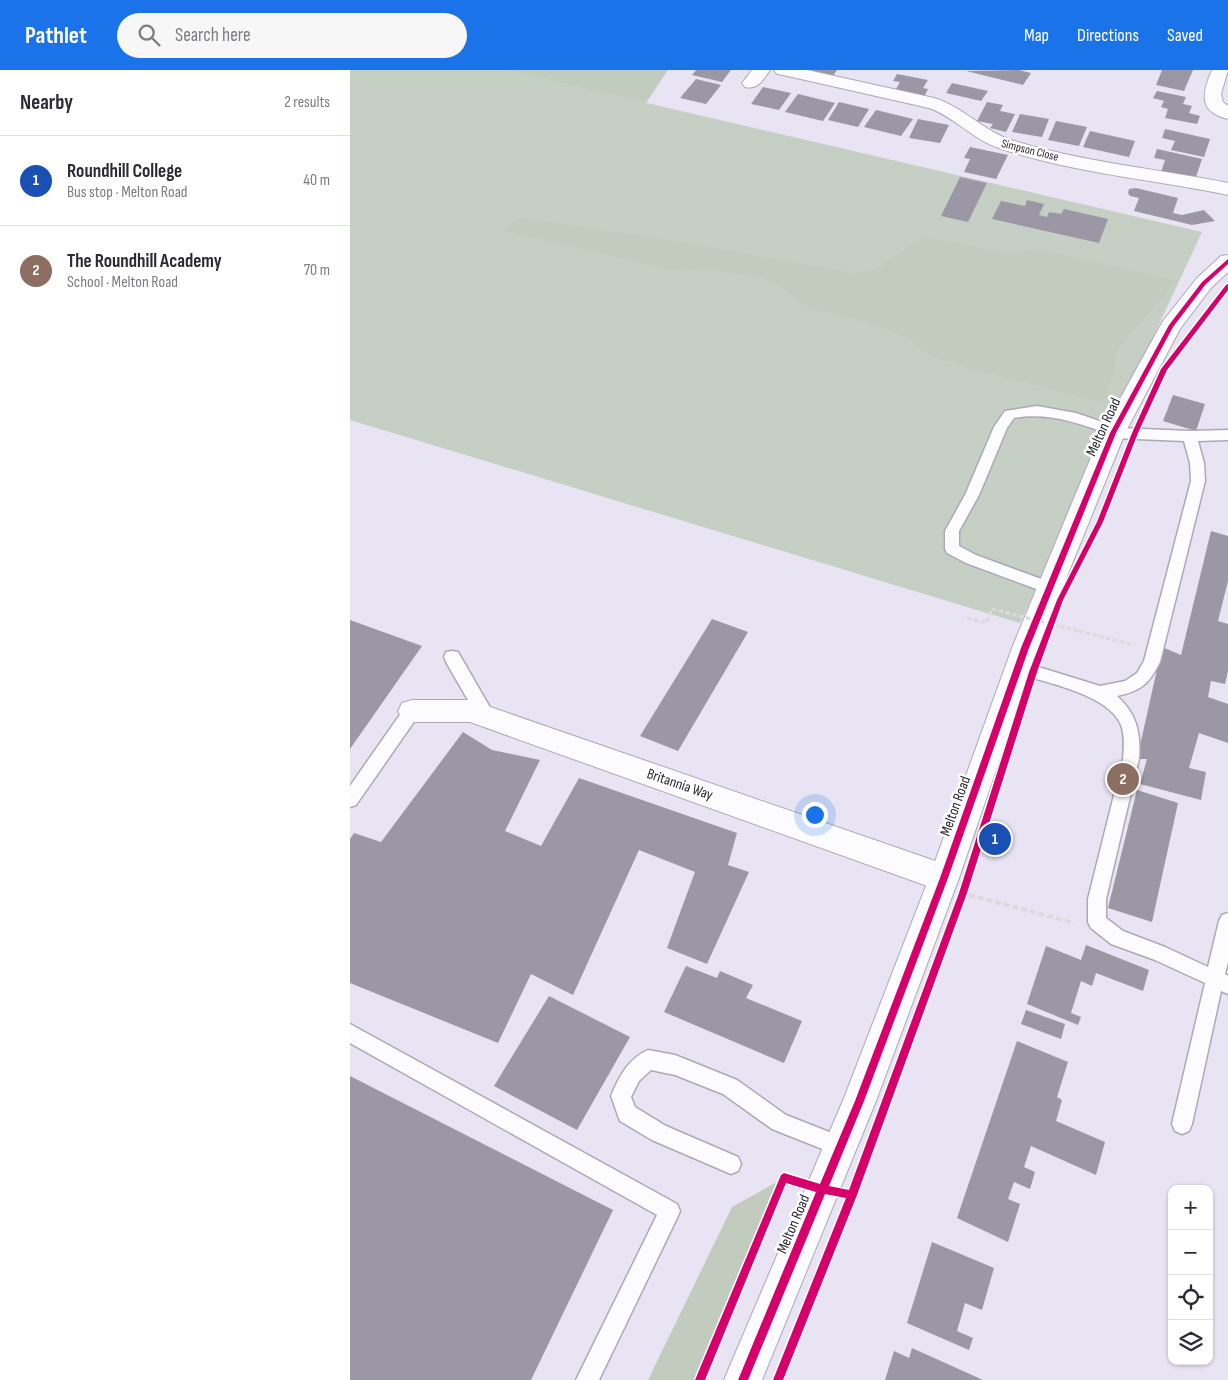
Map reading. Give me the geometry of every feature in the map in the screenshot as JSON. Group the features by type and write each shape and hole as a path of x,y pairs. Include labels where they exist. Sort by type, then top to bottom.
{"street":[{"name":"Simpson Close","path":"783,70 940,106 955,114 984,136 1008,146 1101,166 1228,188"},
{"path":"1220,71 1212,94 1214,104 1228,114"},
{"name":"Melton Road","path":"743,1380 859,1101 944,878 1019,667 1114,431 1171,326 1204,283 1228,261"},
{"name":"Britannia Way","path":"412,711 470,710 944,878"}],"lane":[{"path":"1050,588 971,559 952,549 952,531 972,494 1001,427 1010,414 1025,410 1055,412 1114,431 1190,436 1228,436"},
{"path":"1100,693 1129,687 1142,678 1152,662 1198,481 1197,463 1190,436"},
{"path":"452,657 486,716"},
{"path":"1019,667 1100,693 1116,703 1132,727 1131,760 1097,899 1097,922 1117,938 1159,953 1221,981"},
{"path":"350,800 412,711"},
{"path":"1182,1124 1221,981 1228,921"},
{"path":"350,1033 670,1211 587,1380"},
{"path":"731,1164 659,1133 627,1114 621,1096 632,1074 648,1060 675,1065 730,1087 779,1122 840,1146"}],"path":[{"path":"967,618 986,623 992,609 1108,638"},
{"path":"944,878 963,893 1069,923 1097,922"}],"shaded area":[{"path":"350,70 505,70 1202,232 1020,623 350,420"}],"green space":[{"path":"505,70 668,70 646,103"},
{"path":"520,218 663,239 852,273 875,270 924,237 1015,254 1038,249 1177,281 1119,347 1105,403 966,367 929,355 911,339 880,327 805,306 777,283 749,275 719,271 666,269 504,230"},
{"path":"784,1178 700,1380 648,1380 732,1207"}],"building":[{"path":"696,70 731,70 722,82 692,75"},
{"path":"809,70 837,70 833,76"},
{"path":"1019,70 1031,73 1023,85 966,71"},
{"path":"1162,70 1193,70 1184,91 1156,85"},
{"path":"897,74 928,80 923,88 928,89 924,97 895,91 900,82 893,81"},
{"path":"696,79 721,85 706,104 680,98"},
{"path":"952,83 988,91 981,101 946,93"},
{"path":"763,87 791,93 779,110 751,104"},
{"path":"1157,91 1186,97 1183,104 1192,106 1189,113 1200,116 1197,124 1165,118 1168,109 1161,107 1164,101 1153,98"},
{"path":"798,94 835,103 823,121 785,112"},
{"path":"839,102 869,109 858,127 828,120"},
{"path":"987,102 1003,105 1000,111 1015,114 1006,132 990,128 993,124 977,121"},
{"path":"876,110 913,119 901,136 864,127"},
{"path":"1020,114 1049,119 1042,137 1012,132"},
{"path":"918,119 949,125 940,143 909,138"},
{"path":"1056,121 1087,127 1079,146 1048,140"},
{"path":"1165,129 1210,139 1204,157 1171,150 1175,141 1162,138"},
{"path":"1090,131 1135,141 1129,157 1083,147"},
{"path":"970,147 1008,155 996,179 964,172 970,159 964,158"},
{"path":"1157,149 1202,159 1195,180 1161,172 1165,160 1154,158"},
{"path":"960,177 987,183 968,222 941,216"},
{"path":"1136,188 1178,198 1173,213 1182,215 1204,210 1215,221 1192,225 1134,211 1139,198 1130,196 1128,193 1129,189"},
{"path":"1027,200 1044,204 1039,215 1047,217 1049,212 1061,214 1064,209 1108,219 1099,243 992,219 1001,201 1025,206"},
{"path":"1173,395 1205,404 1196,431 1163,421"},
{"path":"1211,531 1228,536 1228,581 1218,621 1228,624 1228,671 1225,684 1211,681 1208,697 1228,704 1228,743 1199,733 1189,768 1206,772 1201,800 1140,784 1147,759 1137,759 1162,647 1181,655"},
{"path":"712,619 748,632 678,751 640,736"},
{"path":"350,620 422,646 350,749"},
{"path":"463,732 492,750 540,760 505,831 541,846 579,778 737,833 728,865 749,872 707,964 667,948 695,872 639,850 573,995 531,974 498,1043 350,983 350,839 354,833 381,842"},
{"path":"1137,790 1178,803 1152,922 1108,908"},
{"path":"1086,945 1149,970 1143,991 1096,973 1092,986 1081,981 1071,1013 1081,1017 1078,1025 1027,1004 1046,946 1081,960"},
{"path":"686,966 717,978 720,971 753,985 746,998 802,1021 784,1063 664,1012"},
{"path":"549,996 630,1037 577,1130 494,1086"},
{"path":"1026,1010 1065,1024 1061,1039 1021,1024"},
{"path":"1017,1041 1068,1062 1057,1097 1062,1100 1056,1121 1105,1142 1096,1175 1031,1146 1024,1167 1035,1172 1030,1189 1014,1182 1008,1199 1020,1204 1008,1242 957,1218"},
{"path":"350,1076 613,1210 531,1380 350,1380"},
{"path":"932,1242 994,1268 982,1310 965,1303 957,1331 973,1338 969,1350 907,1323"},
{"path":"912,1348 983,1380 885,1380 894,1351 909,1358"}],"cycle path":[{"path":"743,1380 859,1101 944,878 1025,648 1113,433 1171,326 1204,283 1228,261"},
{"path":"852,1195 963,893 1033,672 1060,600 1100,522 1135,433 1164,369 1228,286"},
{"path":"700,1380 784,1178 852,1195 778,1380"}],"place":[{"name":"The Roundhill Academy","path":"1123,779"},
{"name":"Roundhill College","path":"995,839"}]}
